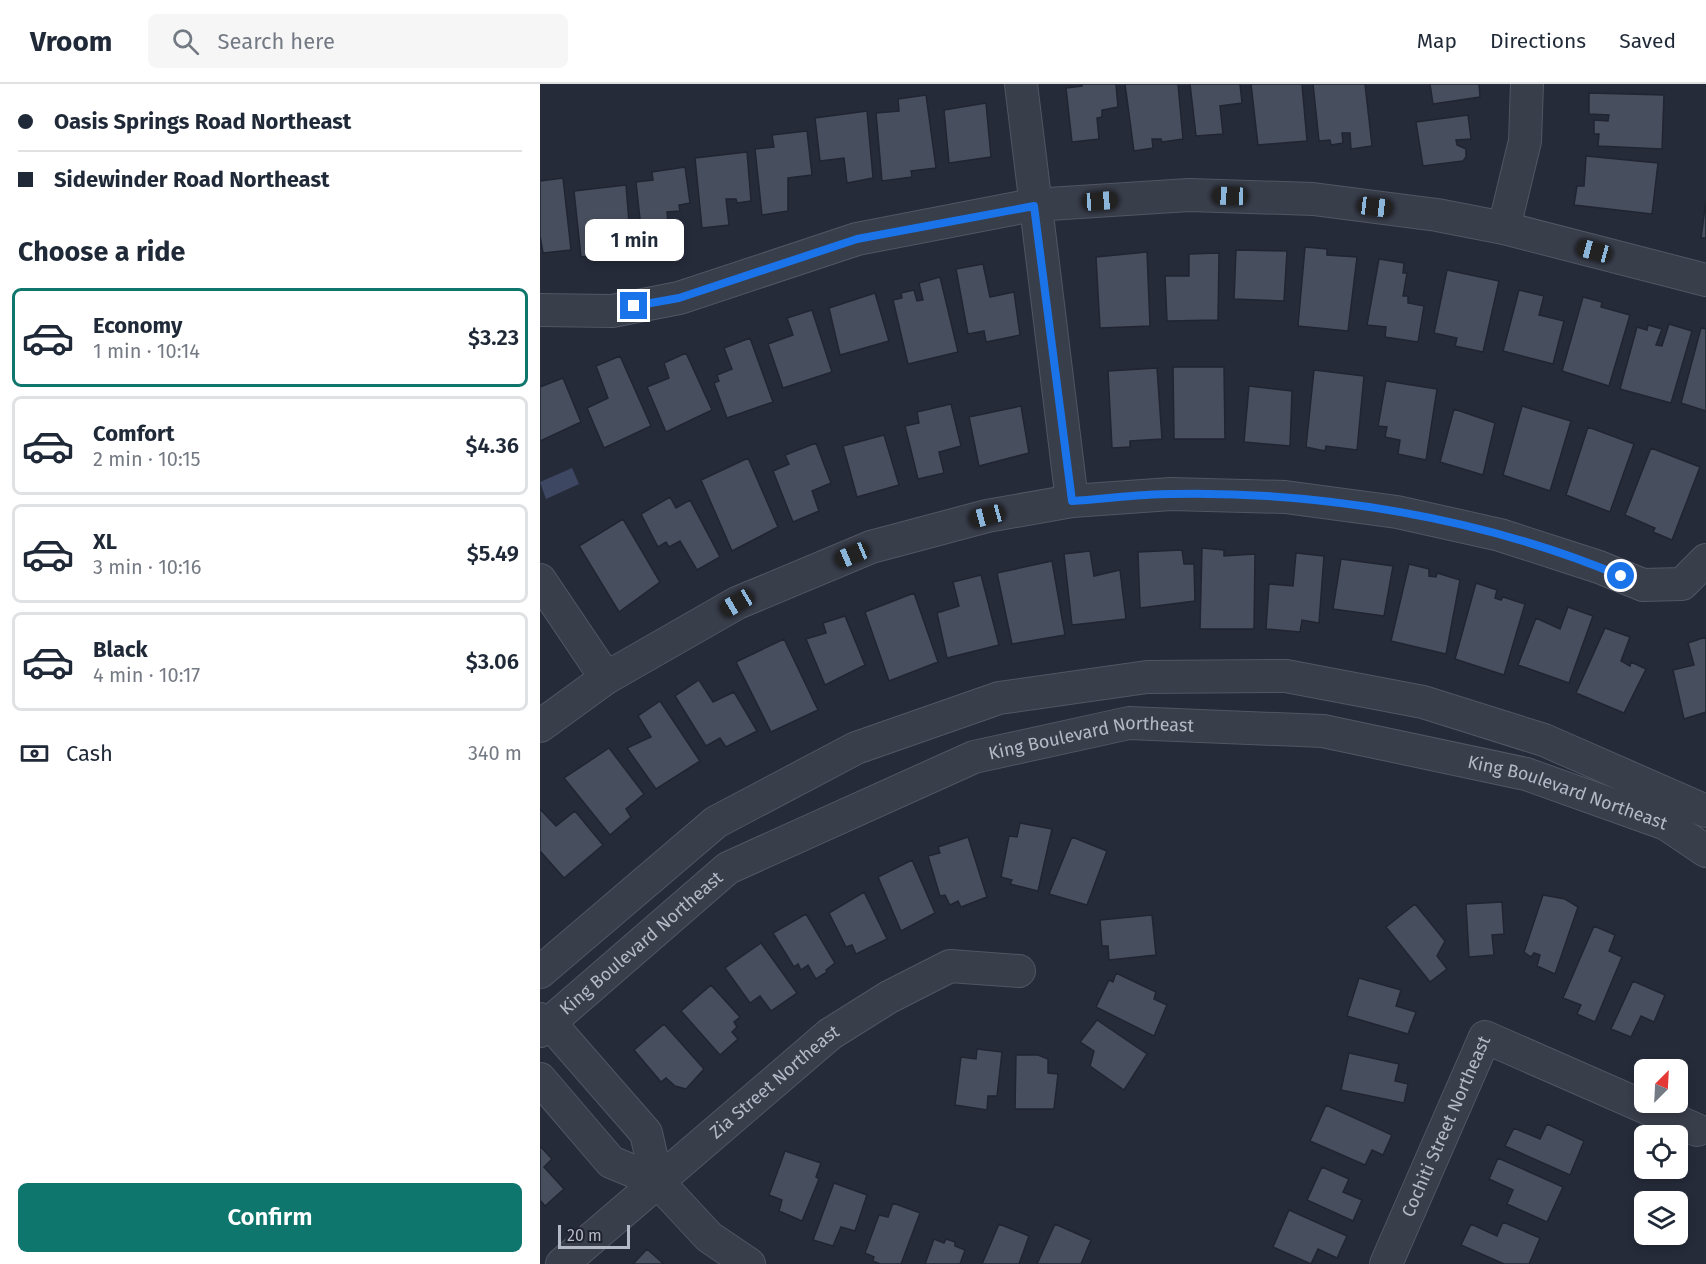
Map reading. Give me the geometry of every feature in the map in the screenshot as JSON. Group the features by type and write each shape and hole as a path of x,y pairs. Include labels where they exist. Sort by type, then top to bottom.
{"street":[{"path":"1021,84 1034,206 1072,501"},
{"path":"1504,228 1525,141 1527,84"},
{"path":"540,310 612,311 679,298 857,239 1034,206 1189,195 1313,199 1437,215 1504,228 1706,280"},
{"path":"540,726 606,678 737,603 871,547 987,516 1072,501 1171,494 1285,497 1397,512 1500,535 1599,567 1643,585 1682,584 1706,560"},
{"path":"540,580 606,678"},
{"name":"King Boulevard Northeast","path":"540,972 716,822 856,748 999,698 1147,677 1286,676 1423,702 1544,741 1706,811"},
{"name":"King Boulevard Northeast","path":"543,1024 728,868 974,757 1130,723 1323,731 1526,774 1666,824 1706,851"},
{"name":"Zia Street Northeast","path":"562,1264 830,1034 889,997 950,966 1019,971"},
{"path":"543,1024 646,1133 657,1181"},
{"name":"Cochiti Street Northeast","path":"1386,1264 1485,1037 1703,1118"},
{"path":"540,1079 611,1162 657,1181 709,1237 749,1264"}],"water":[{"path":"572,468 579,484 546,499 540,482"}],"building":[{"path":"1082,84 1116,84 1118,107 1102,110 1102,117 1097,118 1099,139 1072,142 1066,88 1082,86"},
{"path":"1125,84 1178,84 1183,139 1162,142 1161,139 1152,139 1153,148 1134,151"},
{"path":"1190,84 1240,84 1242,103 1220,106 1223,134 1196,136"},
{"path":"1251,84 1302,84 1307,141 1258,145"},
{"path":"1313,84 1365,84 1372,146 1351,149 1350,133 1342,133 1343,143 1331,145 1330,140 1319,141"},
{"path":"1430,84 1479,84 1480,97 1433,104"},
{"path":"1589,93 1664,95 1662,149 1598,146 1599,134 1594,134 1594,120 1608,121 1609,115 1589,114"},
{"path":"926,95 936,168 911,171 912,177 882,181 876,113 899,111 898,99"},
{"path":"986,103 991,157 949,163 944,110"},
{"path":"867,111 873,178 847,183 844,158 820,161 815,118"},
{"path":"1468,115 1471,139 1456,140 1457,145 1466,149 1466,157 1463,161 1423,166 1416,122"},
{"path":"807,131 812,175 788,178 788,211 762,215 755,149 774,147 772,135"},
{"path":"747,152 751,201 737,203 736,199 726,199 729,225 702,228 695,158"},
{"path":"1586,156 1658,163 1652,214 1574,205 1577,186 1584,186"},
{"path":"685,167 690,203 679,205 680,211 667,212 669,234 642,238 636,182 653,180 652,172"},
{"path":"563,178 571,250 543,253 540,236 540,181"},
{"path":"626,185 630,235 617,237 616,233 606,233 608,254 581,257 574,191"},
{"path":"1706,201 1706,238 1701,238"},
{"path":"1305,247 1327,249 1327,255 1357,257 1348,331 1298,326"},
{"path":"1236,250 1287,251 1284,301 1234,299"},
{"path":"1147,252 1150,326 1100,328 1096,257"},
{"path":"1219,253 1218,320 1167,321 1165,276 1189,276 1189,254"},
{"path":"1379,259 1404,263 1403,273 1407,273 1403,296 1408,296 1408,303 1424,306 1418,342 1385,337 1386,327 1367,325"},
{"path":"983,264 990,297 1014,292 1020,335 986,342 984,331 968,334 956,269"},
{"path":"1447,270 1499,281 1483,352 1455,346 1457,338 1434,333"},
{"path":"940,277 958,352 908,364 893,300 902,298 901,293 914,290 917,301 923,300 919,283"},
{"path":"1519,290 1544,296 1539,315 1564,321 1553,364 1503,351"},
{"path":"875,293 889,341 840,355 829,308"},
{"path":"1583,297 1602,302 1601,307 1630,315 1609,386 1562,371"},
{"path":"812,310 832,372 783,388 768,344 793,335 787,318"},
{"path":"1669,324 1692,331 1671,403 1620,389 1637,327 1647,330 1648,325 1662,329 1656,345 1662,346"},
{"path":"1701,328 1706,329 1706,411 1681,403"},
{"path":"750,338 773,402 727,418 714,383 719,381 717,375 732,369 724,348"},
{"path":"686,353 712,410 666,432 647,387 669,378 664,363"},
{"path":"620,356 651,426 604,448 587,408 608,398 596,366"},
{"path":"1173,367 1224,367 1225,439 1174,439"},
{"path":"1157,368 1162,439 1130,441 1130,447 1112,448 1108,371"},
{"path":"1314,370 1364,376 1357,450 1326,446 1325,451 1306,447"},
{"path":"563,378 581,422 540,441 540,387"},
{"path":"1386,381 1437,389 1426,460 1398,454 1400,440 1385,437 1387,427 1378,426"},
{"path":"1249,386 1292,391 1290,446 1244,442"},
{"path":"951,404 961,446 939,452 944,473 918,479 905,426 919,423 917,412"},
{"path":"1021,406 1029,453 979,466 969,417"},
{"path":"1522,406 1571,421 1550,491 1503,475"},
{"path":"1454,409 1495,423 1483,475 1440,462"},
{"path":"1588,427 1634,444 1610,512 1566,495"},
{"path":"884,435 899,485 857,497 843,446"},
{"path":"816,443 831,483 812,491 819,511 793,522 773,471 789,464 785,455"},
{"path":"1651,448 1700,467 1672,540 1653,532 1655,528 1625,515"},
{"path":"748,458 778,527 732,551 701,480"},
{"path":"670,497 676,508 690,500 720,557 697,570 680,541 669,547 666,542 658,547 641,514"},
{"path":"623,519 660,582 619,612 579,546"},
{"path":"1202,548 1224,550 1224,556 1255,554 1254,629 1200,629"},
{"path":"1182,550 1184,564 1194,564 1195,601 1140,608 1138,552"},
{"path":"1090,551 1094,576 1120,570 1126,619 1072,625 1064,554"},
{"path":"1296,553 1324,556 1319,623 1302,620 1300,632 1266,629 1269,584 1293,586"},
{"path":"1341,559 1393,566 1384,616 1333,609"},
{"path":"1052,561 1065,635 1012,644 997,573"},
{"path":"1409,564 1429,569 1429,576 1436,577 1437,573 1460,580 1446,654 1391,641"},
{"path":"981,575 999,645 947,658 937,613 959,606 953,582"},
{"path":"1476,583 1497,590 1495,598 1501,600 1503,597 1525,604 1504,675 1455,659"},
{"path":"914,593 938,662 889,681 865,612"},
{"path":"1568,607 1593,616 1569,683 1518,665 1536,618 1560,629"},
{"path":"845,616 865,665 825,685 806,639 826,633 823,623"},
{"path":"1605,628 1630,637 1621,661 1630,666 1631,662 1646,669 1624,713 1576,693"},
{"path":"1706,637 1706,712 1684,719 1673,670 1694,665 1688,643"},
{"path":"784,639 818,710 771,732 736,662"},
{"path":"699,680 713,702 734,692 757,731 726,747 720,738 706,746 675,696"},
{"path":"660,701 700,761 656,789 627,748 651,737 638,716"},
{"path":"609,748 644,794 626,809 631,817 610,835 564,778"},
{"path":"540,809 556,826 575,811 603,845 564,878 540,851"},
{"path":"1020,823 1052,829 1038,891 1010,884 1012,880 1001,877 1009,836 1017,837"},
{"path":"968,837 987,897 961,907 958,901 950,905 945,895 940,896 928,856 940,853 938,847"},
{"path":"1072,837 1107,851 1087,905 1049,894"},
{"path":"912,860 935,913 901,931 878,877"},
{"path":"864,892 887,939 856,954 852,945 846,947 829,913"},
{"path":"1543,895 1565,899 1578,907 1555,974 1537,966 1540,955 1534,953 1531,957 1524,952"},
{"path":"1502,902 1504,934 1492,935 1494,955 1469,957 1466,904"},
{"path":"1415,904 1445,941 1437,956 1447,969 1430,982 1386,927"},
{"path":"806,914 835,963 816,979 808,965 801,970 798,964 794,967 773,933"},
{"path":"1152,915 1156,955 1109,960 1108,946 1102,946 1100,920"},
{"path":"1594,926 1615,935 1609,951 1622,957 1595,1022 1577,1014 1581,1005 1563,998"},
{"path":"761,943 797,993 771,1011 760,996 750,1003 725,968"},
{"path":"1116,973 1156,992 1154,999 1167,1005 1154,1036 1096,1007 1109,980 1113,982"},
{"path":"1359,978 1401,990 1396,1006 1416,1012 1408,1034 1347,1016"},
{"path":"1633,981 1665,995 1654,1022 1641,1016 1631,1037 1611,1029"},
{"path":"711,985 740,1017 734,1022 737,1027 732,1032 738,1039 720,1055 681,1011"},
{"path":"1097,1020 1147,1054 1124,1090 1090,1066 1094,1051 1080,1042"},
{"path":"664,1024 704,1069 686,1089 675,1086 666,1078 661,1082 634,1050"},
{"path":"977,1049 1002,1052 997,1096 988,1096 987,1110 955,1105 961,1057 976,1059"},
{"path":"1349,1053 1399,1064 1395,1081 1408,1084 1404,1103 1341,1090"},
{"path":"1016,1055 1038,1055 1048,1059 1048,1073 1058,1074 1054,1109 1015,1109"},
{"path":"1326,1105 1392,1135 1383,1155 1372,1150 1365,1165 1310,1141"},
{"path":"1547,1124 1584,1141 1570,1175 1505,1146 1514,1128 1540,1139"},
{"path":"540,1146 552,1159 544,1167 564,1189 545,1206 540,1200"},
{"path":"785,1151 821,1163 816,1177 819,1179 802,1221 779,1211 782,1200 769,1195"},
{"path":"1498,1158 1563,1187 1547,1222 1507,1204 1513,1190 1489,1179"},
{"path":"1322,1167 1349,1179 1343,1192 1362,1200 1353,1221 1307,1200"},
{"path":"834,1183 867,1195 855,1231 841,1227 833,1246 813,1240"},
{"path":"893,1203 920,1213 901,1264 880,1264 873,1261 874,1257 865,1253 879,1215 888,1217"},
{"path":"1289,1210 1347,1236 1337,1258 1318,1249 1311,1264 1273,1247"},
{"path":"1503,1222 1540,1238 1529,1264 1504,1264 1461,1245 1471,1224 1497,1236"},
{"path":"999,1224 1029,1236 1019,1264 982,1264"},
{"path":"1055,1224 1091,1240 1081,1264 1037,1264"},
{"path":"934,1239 944,1243 946,1239 955,1242 955,1246 965,1250 960,1264 925,1264"},
{"path":"647,1249 664,1264 633,1264"}],"route":[{"path":"634,306 679,298 857,239 1034,206 1072,501 1171,494 1285,497 1397,512 1500,535 1621,576"}]}
